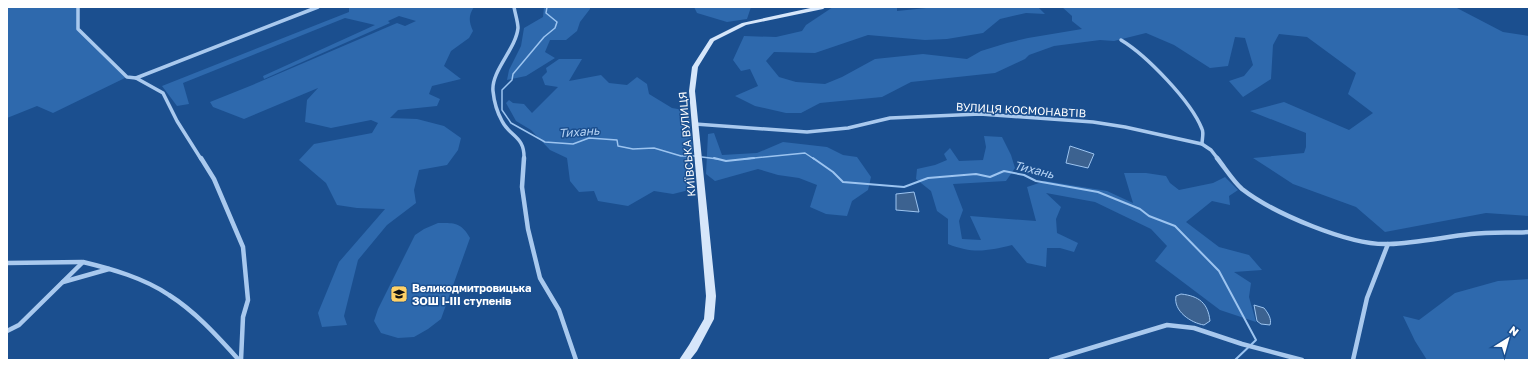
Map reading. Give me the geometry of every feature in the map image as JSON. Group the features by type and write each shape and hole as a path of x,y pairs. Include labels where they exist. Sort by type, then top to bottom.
{"main road":[{"name":"КИЇВСЬКА ВУЛИЦЯ","path":"684,360 693,348 709,319 711,296 692,91 695,67 712,40 744,24 823,7"}],"street":[{"path":"78,7 78,29 127,76 136,78 163,93 177,121 214,179 243,247 248,300 243,317 240,360"},
{"path":"136,78 318,7"},
{"path":"514,7 518,28 511,49 497,75 493,90 496,107 502,122 522,144 524,151 522,187 528,229 540,278 559,310 576,360"},
{"path":"1121,40 1153,65 1188,106 1203,130 1202,144"},
{"name":"ВУЛИЦЯ КОСМОНАВТІВ","path":"695,124 807,132 848,128 890,118 980,114 1093,122 1125,127 1202,144 1211,150 1241,188 1265,204 1288,216 1330,232 1362,241 1388,244 1473,234 1529,232"},
{"path":"1353,360 1367,298 1388,244"},
{"path":"7,263 83,262 109,269 159,288 185,307 240,360"},
{"path":"7,331 19,325 83,262"},
{"path":"62,282 109,269"},
{"path":"1051,360 1166,325 1194,328 1242,344 1302,360"}],"shaded area":[{"path":"7,7 78,7 78,29 127,77 53,113 37,106 7,118"},
{"path":"349,7 474,7 470,19 473,31 469,38 451,51 444,66 461,79 432,86 429,94 440,99 437,106 398,110 390,118 417,119 444,126 461,138 458,150 447,165 419,170 414,190 416,203 387,225 358,260 344,316 347,325 322,327 318,313 339,262 385,209 357,208 337,205 326,183 299,160 314,144 372,133 378,123 371,120 331,128 305,122 307,100 318,88 244,119 213,107 210,102 397,23 405,26 416,21 399,16 388,21 390,23 264,79 263,76 375,25 345,18 183,83 189,104 177,106 162,86 349,12"},
{"path":"544,7 590,7 590,9 580,22 577,31 566,40 550,40 545,52 555,58 526,76 507,80 509,70 521,46 524,28 543,17"},
{"path":"694,7 751,7 747,19 727,22 697,13"},
{"path":"833,7 897,7 897,11 936,7 1038,7 1045,14 1026,13 1000,19 983,33 947,39 925,40 868,35 815,53 774,52 766,61 779,77 796,82 825,84 842,77 875,59 923,54 967,59 981,51 1007,43 1082,29 1072,21 1072,16 1062,7 1455,7 1503,32 1529,36 1529,216 1486,213 1385,232 1356,207 1293,184 1253,158 1304,153 1306,147 1306,133 1250,111 1284,102 1349,130 1373,113 1348,94 1356,73 1307,37 1279,34 1273,45 1271,79 1243,97 1229,81 1244,76 1253,65 1245,38 1235,37 1228,66 1210,68 1174,45 1146,33 1114,41 1100,40 1054,46 1029,55 1025,59 995,73 911,82 882,97 820,103 801,113 786,113 755,106 735,96 758,86 750,69 741,71 733,60 744,36 776,37 802,31 806,25"},
{"path":"559,59 582,59 569,81 601,75 609,83 627,85 637,77 647,84 649,94 672,108 689,111 693,151 693,189 673,194 654,191 628,206 598,201 594,191 579,192 570,181 567,158 550,150 531,130 516,121 506,103 509,100 513,103 524,104 532,113 558,87 545,85 542,77 547,72 546,68"},
{"path":"714,133 722,155 757,153 783,142 827,147 843,155 857,157 871,177 868,190 852,201 847,216 826,214 810,207 817,185 799,178 778,175 758,169 715,181 706,174 708,134"},
{"path":"984,136 1002,137 1011,155 1015,168 1006,181 953,184 963,210 959,221 962,239 981,240 970,216 1036,221 1027,187 1045,181 1107,191 1133,203 1124,173 1146,173 1166,176 1170,183 1179,190 1213,183 1225,177 1238,190 1229,196 1230,205 1212,201 1186,222 1219,247 1249,255 1262,270 1234,272 1251,283 1249,297 1256,322 1220,310 1155,261 1167,246 1151,229 1095,202 1046,193 1061,207 1056,219 1057,233 1078,243 1074,252 1060,248 1047,248 1046,267 1027,263 1012,245 995,249 973,250 948,244 948,219 937,211 931,191 916,179 917,169 935,165 947,160 944,154 950,148 959,161 983,160 986,147"},
{"path":"1070,146 1094,154 1088,168 1066,163"},
{"path":"914,192 919,212 896,210 896,194"},
{"path":"438,223 457,224 467,233 470,238 441,319 414,337 398,338 381,333 374,321 378,309 415,235"},
{"path":"1529,279 1529,360 1427,360 1415,341 1403,316 1419,320 1455,293 1498,281"},
{"path":"1181,294 1193,297 1202,302 1207,309 1210,321 1204,325 1199,324 1184,315 1177,307 1176,301 1176,296"},
{"path":"1254,305 1264,308 1270,318 1270,325 1261,324 1257,321"}],"waterway":[{"name":"Тихань","path":"547,7 546,13 557,22 555,28 544,37 513,74 512,80 502,90 502,110 511,123 545,142 573,144 589,138 617,140 618,146 633,149 654,148 681,156 695,156"},
{"name":"Тихань","path":"752,158 805,153 814,159"},
{"name":"Тихань","path":"702,157 718,159"},
{"name":"Тихань","path":"714,158 718,159"},
{"name":"Тихань","path":"718,159 726,161 752,158"},
{"name":"Тихань","path":"744,159 752,158"},
{"name":"Тихань","path":"813,158 833,172 843,182 904,187 928,178 976,174 990,177 1004,171 1024,175 1036,181 1098,192 1140,209 1149,216 1175,226 1219,271 1256,340 1235,360"}],"place":[{"name":"Великодмитровицька ЗОШ І-ІІІ ступенів","path":"399,294"}]}
